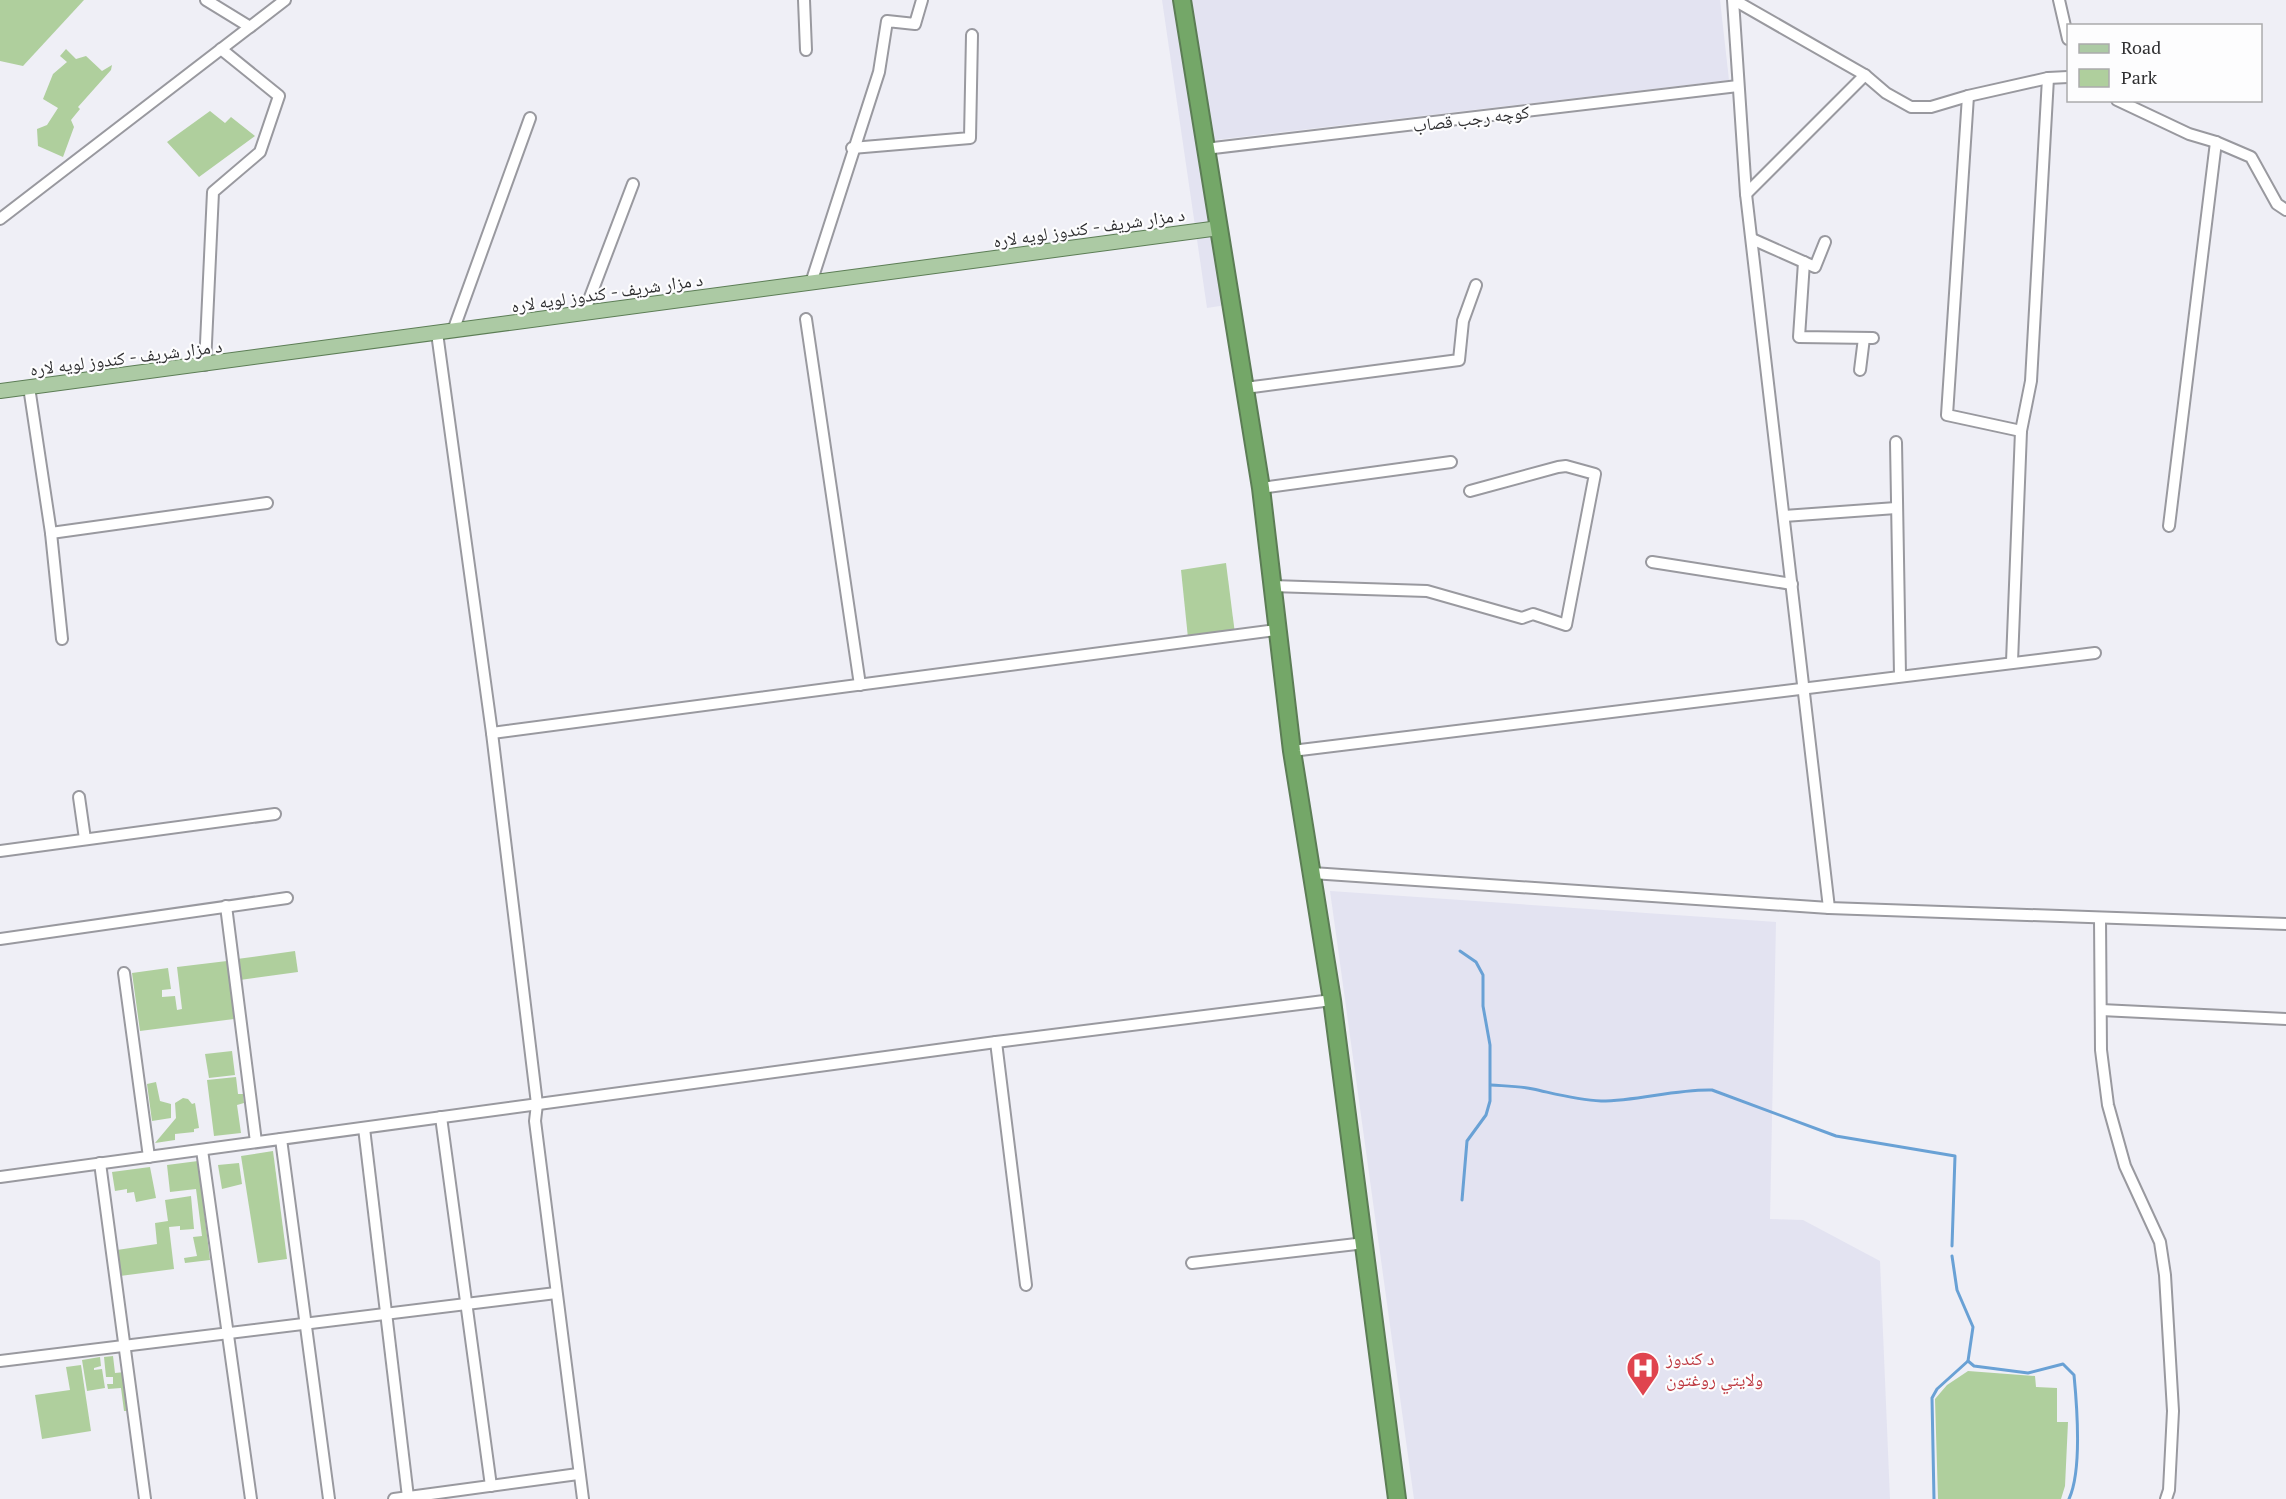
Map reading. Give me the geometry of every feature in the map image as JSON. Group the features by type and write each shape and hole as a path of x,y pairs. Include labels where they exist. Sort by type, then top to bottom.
{"highway":[{"path":"1182,0 1261,488 1292,751 1332,1000 1397,1499"}],"main road":[{"name":"د مزار شریف - کندوز لویه لاره","path":"0,392 1219,228"}],"street":[{"path":"206,0 250,27"},
{"path":"0,219 285,0"},
{"path":"804,0 806,50"},
{"path":"811,283 852,148 879,72 887,21 915,24 922,0"},
{"path":"1733,0 1865,75 1886,93 1911,107 1931,107 2048,78 2067,77"},
{"path":"1733,0 1746,194 1829,908"},
{"path":"2059,0 2067,35"},
{"path":"852,148 970,138 972,35"},
{"path":"205,365 213,192 260,152 279,96 221,49"},
{"path":"1746,194 1865,75"},
{"path":"2012,662 2021,431 2031,381 2048,78"},
{"name":"کوچه رجب قصاب","path":"1205,149 1738,86"},
{"path":"1968,96 1947,415 2021,431"},
{"path":"2121,102 2188,134 2251,156 2277,204 2286,210"},
{"path":"453,331 530,118"},
{"path":"2169,526 2216,142"},
{"path":"584,314 633,184"},
{"path":"1752,239 1815,267 1825,242"},
{"path":"1804,262 1799,338 1868,338 1860,370"},
{"path":"1245,388 1459,360 1463,321 1476,285"},
{"path":"806,319 860,686"},
{"path":"437,333 492,733 537,1104 536,1121 556,1293 583,1499"},
{"path":"29,387 51,533 62,639"},
{"path":"1896,441 1900,675"},
{"path":"1261,488 1451,462"},
{"path":"1272,586 1427,591 1522,618 1533,614 1566,625 1595,474 1558,466 1470,491"},
{"path":"51,533 267,503"},
{"path":"1784,516 1896,508"},
{"path":"1652,562 1792,584"},
{"path":"492,733 1276,630"},
{"path":"1292,751 2095,653"},
{"path":"80,797 85,839"},
{"path":"0,851 275,814"},
{"path":"1312,873 1829,908 2286,924"},
{"path":"0,939 287,898"},
{"path":"226,906 256,1142"},
{"path":"2100,918 2101,1050 2114,1132 2125,1166 2160,1242 2165,1275 2173,1411 2169,1490 2166,1499"},
{"path":"124,973 149,1157"},
{"path":"0,1177 996,1042 1332,1000"},
{"path":"2101,1011 2286,1019"},
{"path":"996,1042 1026,1285"},
{"path":"441,1117 490,1486"},
{"path":"364,1128 408,1497"},
{"path":"281,1139 329,1499"},
{"path":"202,1150 251,1499"},
{"path":"100,1163 145,1499"},
{"path":"1192,1263 1365,1243"},
{"path":"0,1361 556,1293"},
{"path":"394,1499 446,1495 490,1486 578,1474"}],"shaded area":[{"path":"1162,0 1720,0 1729,80 1215,140 1239,303 1207,308"},
{"path":"1330,891 1776,922 1770,1219 1803,1220 1880,1261 1890,1499 1414,1499"}],"green space":[{"path":"0,0 84,0 23,66 0,61"},
{"path":"66,49 76,59 86,56 102,71 112,65 111,70 78,107 80,109 71,120 74,127 63,157 38,146 37,129 47,125 58,108 43,99 53,74 67,62 60,56"},
{"path":"210,111 225,123 231,117 255,136 199,177 167,142"},
{"path":"1226,563 1235,634 1188,638 1181,570"},
{"path":"295,951 298,972 240,980 237,959"},
{"path":"227,961 234,1019 140,1031 132,973 168,968 171,989 162,990 162,997 175,996 177,1010 182,1009 177,967"},
{"path":"232,1051 235,1075 209,1078 205,1054"},
{"path":"236,1077 238,1094 243,1094 244,1103 237,1105 241,1133 214,1136 207,1080"},
{"path":"156,1082 160,1101 171,1104 171,1118 152,1121 147,1084"},
{"path":"183,1098 188,1099 192,1104 195,1103 199,1128 194,1129 194,1132 175,1134 175,1140 155,1143 176,1118 175,1103"},
{"path":"273,1151 287,1259 258,1263 241,1156"},
{"path":"198,1161 210,1260 185,1263 184,1258 197,1256 193,1237 202,1236 196,1189 170,1192 167,1165"},
{"path":"239,1163 242,1184 222,1189 218,1165"},
{"path":"150,1167 156,1198 136,1202 134,1192 127,1193 127,1189 115,1191 112,1172"},
{"path":"191,1196 194,1229 180,1230 180,1226 169,1227 174,1269 120,1276 117,1250 157,1244 155,1223 168,1221 165,1200"},
{"path":"113,1356 115,1373 125,1372 129,1411 124,1411 121,1388 108,1389 107,1384 113,1384 113,1377 106,1377 104,1357"},
{"path":"100,1357 101,1366 94,1370 102,1369 105,1388 87,1391 82,1360"},
{"path":"81,1365 91,1431 42,1439 35,1395 70,1390 66,1367"},
{"path":"1968,1371 2035,1376 2036,1387 2057,1388 2057,1422 2068,1422 2065,1486 2061,1499 1938,1499 1935,1399 1947,1385"}],"waterway":[{"path":"1460,951 1476,962 1483,975 1483,1006 1490,1045 1490,1101 1486,1115 1467,1141 1462,1200"},
{"path":"1491,1085 1528,1088 1601,1101 1712,1090 1836,1136 1955,1156 1952,1246"},
{"path":"1952,1256 1957,1290 1973,1327 1968,1361 1974,1366 2028,1373 2063,1364 2074,1375 2077,1456 2076,1472 2069,1499"},
{"path":"1934,1499 1932,1398 1937,1389 1968,1361"}],"place":[{"name":"د کندوز ولایتي روغتون","path":"1643,1397"}]}
